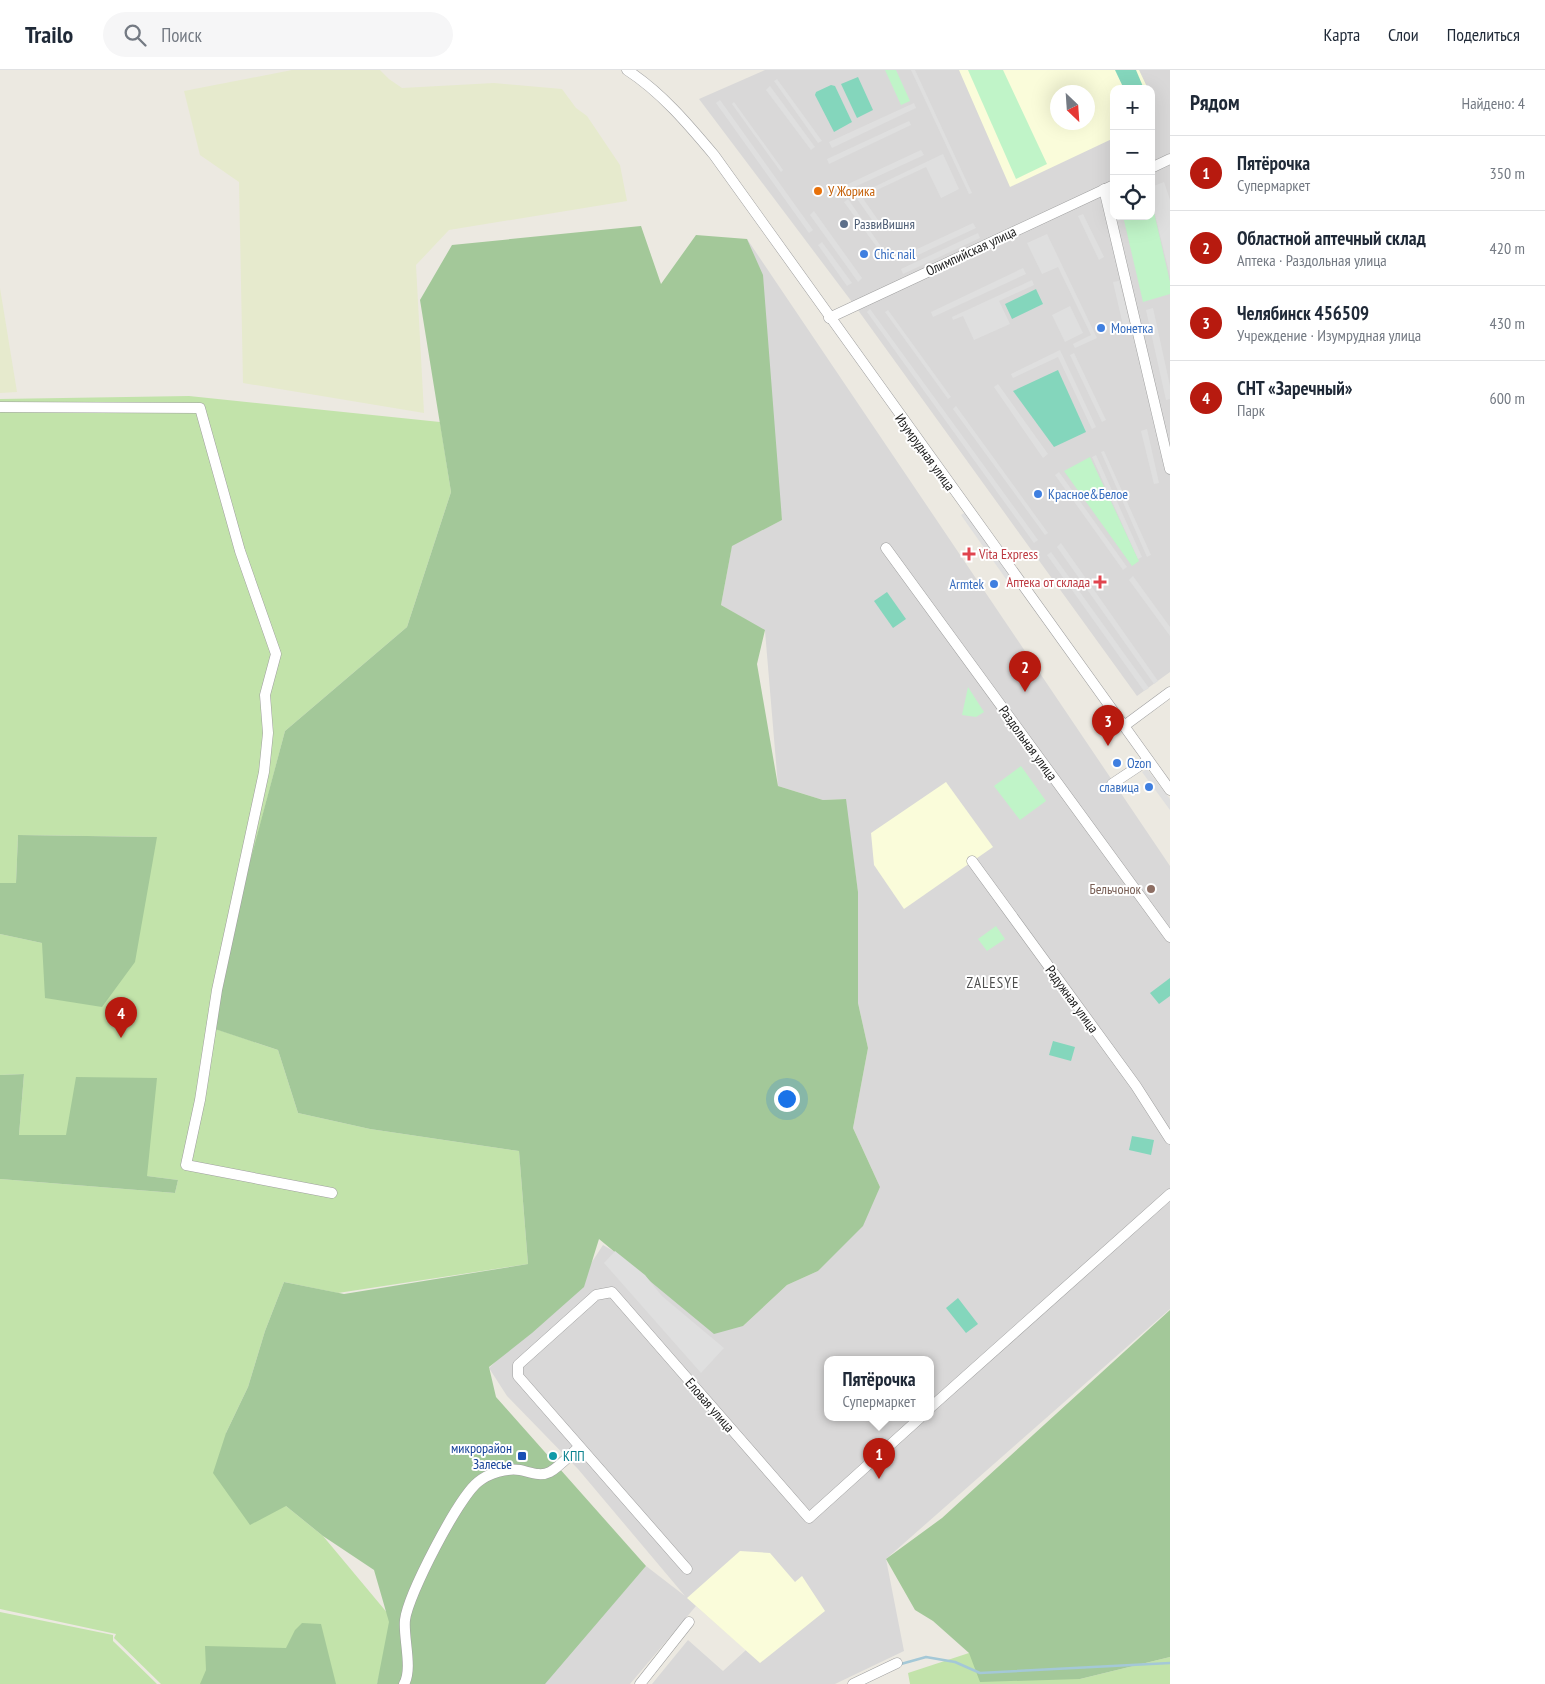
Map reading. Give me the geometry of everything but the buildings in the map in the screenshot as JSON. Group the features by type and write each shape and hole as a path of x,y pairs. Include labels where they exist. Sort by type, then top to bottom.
{"street":[{"name":"Изумрудная улица","path":"627,70 655,91 714,155 829,318 1170,790"},
{"path":"1155,166 1170,159"},
{"name":"Олимпийская улица","path":"829,318 1109,187"},
{"path":"1109,187 1170,469"},
{"path":"0,407 200,408 240,551 276,654 265,695 268,733 264,772 217,990 200,1100 186,1165 332,1193"},
{"name":"Раздольная улица","path":"886,548 1170,937"},
{"path":"1124,726 1170,692"},
{"path":"1112,784 1148,760"},
{"name":"Радужная улица","path":"972,862 1136,1086 1170,1139"},
{"path":"934,1404 1170,1194"},
{"name":"Еловая улица","path":"579,1447 518,1376 518,1365 596,1295 612,1292 809,1518 917,1421"},
{"path":"404,1684 407,1659 405,1619 422,1574 451,1519 476,1483 491,1473 518,1470 537,1475 549,1472 579,1447 687,1569"},
{"path":"640,1684 689,1622"},
{"path":"853,1684 897,1663"}],"shaded area":[{"path":"292,70 380,70 402,88 494,83 562,89 576,108 587,116 620,165 627,201 449,230 416,265 424,413 243,383 239,182 200,155 184,91"},
{"path":"765,70 1170,70 1170,672 1137,696 855,306 699,99"},
{"path":"911,70 915,70 972,193 969,194"},
{"path":"959,70 1139,70 1146,85 1110,85 1110,140 1010,187"},
{"path":"777,79 822,141 818,143 774,81"},
{"path":"770,86 815,147 811,150 766,90"},
{"path":"720,100 813,230 809,233 716,103"},
{"path":"734,102 783,170 781,172 732,104"},
{"path":"914,103 916,108 832,148 829,142"},
{"path":"909,121 911,125 829,164 827,159"},
{"path":"921,150 924,155 848,190 846,185"},
{"path":"943,154 959,189 941,198 926,167 862,197 883,227 879,230 855,196"},
{"path":"1164,182 1170,200 1170,276 1155,214 1155,185"},
{"path":"848,199 887,255 884,257 844,202"},
{"path":"814,211 862,278 858,282 810,215"},
{"path":"1083,214 1104,257 1099,260 1078,216"},
{"path":"973,223 976,228 903,262 900,257"},
{"path":"978,233 980,238 903,274 901,269"},
{"path":"1047,234 1097,338 1075,348 1073,344 1091,335 1058,267 1042,274 1027,243"},
{"path":"747,239 1170,866 1170,1309 886,1559 904,1651 835,1684 652,1684 688,1640 723,1671 746,1650 696,1606 630,1684 543,1684 646,1566 685,1596 578,1469 507,1396 489,1368 577,1285 603,1245 743,1326 787,1285 818,1271 880,1187 853,1128 868,1048 858,1003 858,892 845,799 823,800 778,786 765,631 721,605 732,545 782,520"},
{"path":"822,242 852,283 847,286 818,245"},
{"path":"1023,268 1026,274 933,317 931,312"},
{"path":"1032,280 1034,285 999,301 1010,324 974,340 963,316 953,320 952,317"},
{"path":"1119,281 1130,324 1123,325 1113,282"},
{"path":"0,288 17,392 0,393"},
{"path":"1070,306 1083,333 1065,342 1052,315"},
{"path":"1153,308 1170,386 1170,399 1166,400 1146,310"},
{"path":"870,309 1038,540 1034,543 867,312"},
{"path":"888,310 951,397 948,399 885,312"},
{"path":"1060,350 1096,427 1092,429 1058,357 1013,378 1011,374"},
{"path":"1074,353 1106,420 1102,422 1070,355"},
{"path":"998,384 1048,454 1043,458 994,387"},
{"path":"956,406 1048,533 1045,535 953,409"},
{"path":"1147,429 1159,483 1154,484 1141,431"},
{"path":"1104,451 1151,555 1147,557 1101,452"},
{"path":"1096,455 1142,557 1138,559 1092,457"},
{"path":"1059,472 1127,567 1123,570 1055,475"},
{"path":"966,512 1011,576 1006,579 961,515"},
{"path":"1061,543 1158,681 1154,684 1057,547"},
{"path":"1051,552 1149,688 1144,691 1047,555"},
{"path":"1133,576 1170,627 1170,636 1129,580"},
{"path":"1147,769 1170,799 1170,810 1142,772"},
{"path":"946,782 993,847 904,909 874,865 871,833"},
{"path":"615,1251 645,1275 662,1296 724,1348 701,1373 604,1263"},
{"path":"740,1551 770,1553 795,1582 802,1576 825,1611 760,1663 687,1598"}],"green space":[{"path":"885,70 896,70 910,101 901,105"},
{"path":"968,70 1003,70 1047,164 1016,179"},
{"path":"1115,70 1136,70 1142,85 1122,85"},
{"path":"858,77 873,110 857,118 841,84"},
{"path":"831,85 835,86 852,122 834,132 815,95 816,92"},
{"path":"1155,216 1170,282 1170,294 1143,302 1124,220 1155,220"},
{"path":"641,226 661,284 696,235 747,239 763,275 782,520 732,546 721,605 765,630 757,664 778,786 823,800 846,799 858,892 858,1003 868,1048 853,1128 880,1187 863,1226 818,1271 787,1285 743,1326 714,1334 599,1239 584,1287 532,1333 489,1367 496,1397 646,1566 545,1684 377,1684 389,1622 374,1570 323,1536 286,1506 250,1525 213,1473 226,1433 248,1387 265,1331 284,1282 344,1294 528,1264 519,1151 370,1129 298,1113 278,1050 206,1026 285,731 407,627 451,492 420,300 452,245"},
{"path":"1036,289 1043,304 1012,319 1005,304"},
{"path":"1058,370 1086,432 1054,447 1013,391"},
{"path":"189,396 440,422 451,492 407,627 285,731 207,1026 278,1050 298,1113 370,1129 519,1151 528,1264 338,1293 284,1282 265,1331 248,1387 226,1433 286,1506 323,1536 394,1621 377,1684 161,1684 114,1638 116,1634 0,1609 0,1179 175,1193 178,1180 147,1176 66,1135 19,1135 24,1074 0,1075 0,934 42,943 157,837 18,835 16,884 0,883 0,399"},
{"path":"1090,457 1139,561 1132,566 1064,471"},
{"path":"887,592 906,619 893,628 874,601"},
{"path":"968,687 984,712 976,717 962,715"},
{"path":"1021,766 1046,801 1020,820 994,786"},
{"path":"18,835 157,837 135,962 102,1007 45,998 42,943 0,934 0,883 16,883"},
{"path":"996,926 1005,939 987,951 978,939"},
{"path":"1170,978 1170,996 1159,1004 1150,993"},
{"path":"1053,1041 1075,1047 1071,1061 1049,1055"},
{"path":"24,1074 19,1135 66,1135 76,1077 157,1078 147,1176 178,1180 175,1193 0,1179 0,1075"},
{"path":"1132,1136 1154,1140 1151,1155 1129,1150"},
{"path":"958,1298 978,1324 966,1333 946,1308"},
{"path":"1170,1310 1170,1657 1080,1679 980,1682 969,1653 933,1621 915,1610 886,1559 942,1518"},
{"path":"0,1612 113,1635 113,1641 157,1684 0,1684"},
{"path":"302,1623 321,1624 336,1684 200,1684 206,1670 205,1646 286,1648 295,1630"},
{"path":"969,1653 1080,1679 1170,1657 1170,1684 910,1684 908,1673"}],"waterway":[{"path":"901,1664 926,1657 955,1662 980,1673 1170,1663"}],"place":[{"name":"У Жорика","path":"818,191"},
{"name":"РазвиВишня","path":"844,224"},
{"name":"Chic nail","path":"864,254"},
{"name":"Монетка","path":"1101,328"},
{"name":"Красное&Белое","path":"1038,494"},
{"name":"Vita Express","path":"969,554"},
{"name":"Аптека от склада","path":"1100,582"},
{"name":"Armtek","path":"994,584"},
{"name":"Областной аптечный склад","path":"1025,692"},
{"name":"Челябинск 456509","path":"1108,746"},
{"name":"Ozon","path":"1117,763"},
{"name":"славица","path":"1149,787"},
{"name":"Бельчонок","path":"1151,889"},
{"name":"СНТ «Заречный»","path":"121,1038"},
{"name":"микрорайон Залесье","path":"522,1456"},
{"name":"КПП","path":"553,1456"},
{"name":"Пятёрочка","path":"879,1479"}],"district":[{"name":"ZALESYE","path":"993,983"}]}
